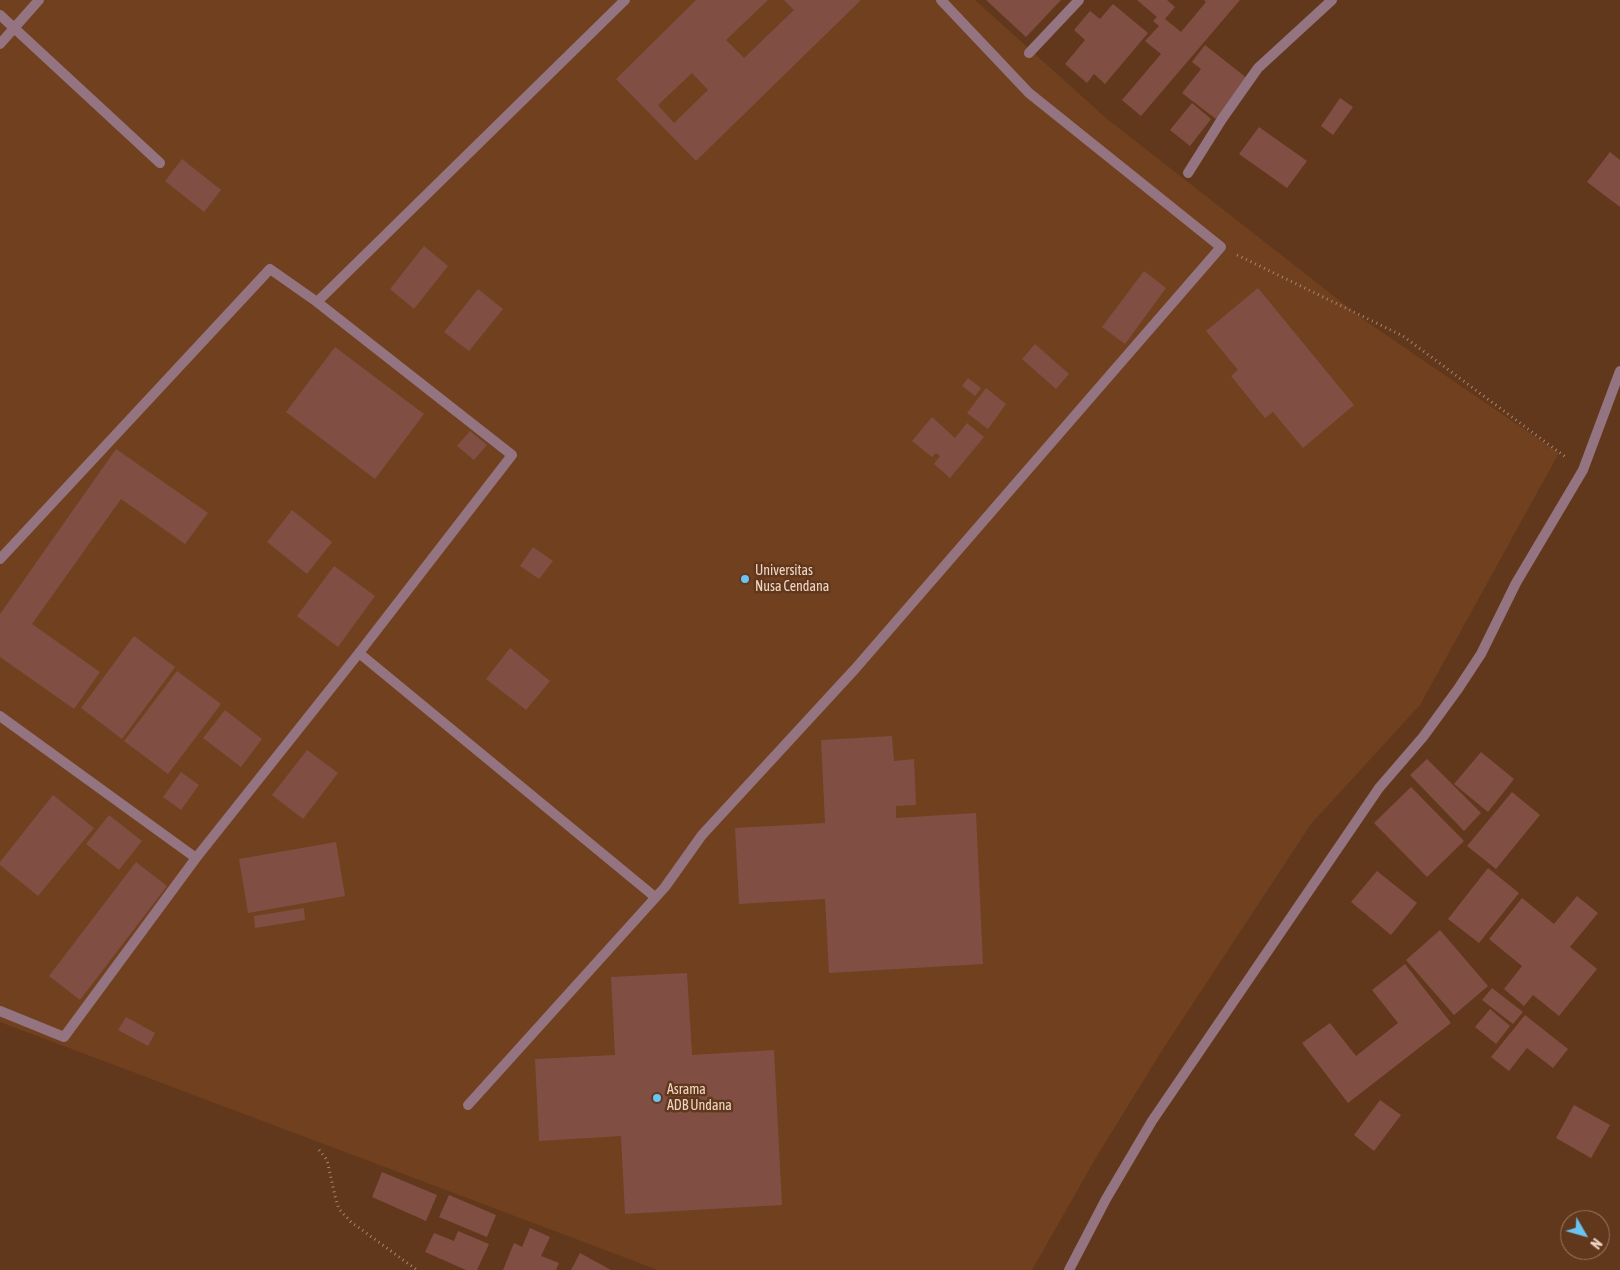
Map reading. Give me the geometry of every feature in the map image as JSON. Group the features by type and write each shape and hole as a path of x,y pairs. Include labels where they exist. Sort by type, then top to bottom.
{"street":[{"path":"0,44 39,0"},
{"path":"317,302 625,0"},
{"path":"468,1105 655,897 702,836 855,669 1221,247 1029,93 941,0"},
{"path":"1029,53 1079,0"},
{"path":"1188,174 1222,119 1258,68 1332,0"},
{"path":"0,15 160,163"},
{"path":"0,559 270,269 317,302 512,455 359,653 196,858 64,1037 0,1011"},
{"path":"1069,1270 1106,1200 1152,1121 1379,788 1423,737 1481,654 1516,583 1583,470 1620,371"},
{"path":"359,653 655,897"},
{"path":"0,716 196,858"}],"path":[{"path":"1221,247 1403,336 1583,470"},
{"path":"319,1150 327,1160 339,1209 350,1222 417,1270"}],"shaded area":[{"name":"Universitas Nusa Cendana","path":"0,0 975,0 1106,118 1367,322 1559,453 1420,705 1311,824 1161,1052 1097,1156 1032,1270 658,1270 0,1022"}],"building":[{"path":"696,0 768,0 726,40 744,58 794,10 784,0 861,0 696,161 616,79","holes":["692,73 708,90 674,123 658,105"]},
{"path":"986,0 1061,0 1026,37"},
{"path":"1137,0 1167,0 1175,7 1165,19 1181,32 1206,2 1204,0 1240,0 1141,116 1122,100 1161,54 1145,41 1159,26 1153,21 1157,17"},
{"path":"1113,4 1148,33 1105,84 1094,74 1087,83 1065,64 1085,40 1074,30 1090,11 1100,19"},
{"path":"1205,45 1248,79 1216,119 1182,93 1201,69 1192,62"},
{"path":"1340,98 1353,107 1333,135 1321,126"},
{"path":"1192,103 1211,119 1190,146 1170,130"},
{"path":"1259,127 1307,161 1287,188 1239,154"},
{"path":"1610,152 1620,160 1620,207 1587,182"},
{"path":"182,159 221,190 204,212 165,181"},
{"path":"424,246 448,266 414,309 390,289"},
{"path":"1144,271 1166,288 1125,344 1102,327"},
{"path":"1258,288 1354,405 1303,448 1273,412 1265,418 1231,376 1238,370 1206,331"},
{"path":"478,289 503,309 469,351 444,332"},
{"path":"1035,344 1069,374 1056,389 1022,359"},
{"path":"335,347 424,414 375,479 286,412"},
{"path":"968,378 981,388 975,396 962,386"},
{"path":"986,388 1006,404 988,429 967,413"},
{"path":"932,417 955,438 967,423 984,437 950,478 934,464 940,456 936,453 932,457 912,441"},
{"path":"470,431 487,445 474,460 457,446"},
{"path":"116,449 208,513 185,544 121,499 32,624 100,672 74,709 0,657 0,614"},
{"path":"292,510 332,542 307,574 267,542"},
{"path":"533,547 553,561 539,579 520,566"},
{"path":"334,566 375,596 338,647 297,616"},
{"path":"134,636 175,667 122,739 81,708"},
{"path":"510,648 550,681 526,710 486,679"},
{"path":"177,671 221,704 168,774 124,741"},
{"path":"225,710 262,739 241,767 203,738"},
{"path":"892,736 894,761 914,759 916,805 896,806 896,818 976,813 983,964 829,973 825,899 739,904 735,828 825,823 821,740"},
{"path":"307,750 338,773 303,819 272,795"},
{"path":"1481,752 1514,779 1488,812 1454,784"},
{"path":"1427,759 1481,813 1464,831 1410,775"},
{"path":"181,772 199,785 181,810 163,797"},
{"path":"1411,787 1464,841 1427,877 1374,823"},
{"path":"1512,792 1540,815 1496,869 1467,846"},
{"path":"53,795 94,828 38,896 0,865 0,862"},
{"path":"109,815 142,841 119,870 86,844"},
{"path":"336,842 345,896 248,913 239,859"},
{"path":"136,862 167,886 80,1000 49,976"},
{"path":"1488,868 1519,893 1479,943 1448,919"},
{"path":"1377,871 1417,903 1391,935 1351,902"},
{"path":"1577,896 1598,913 1570,947 1597,969 1559,1016 1533,995 1524,1006 1504,989 1522,966 1489,939 1522,898 1554,924"},
{"path":"304,908 305,920 255,928 254,916"},
{"path":"1440,930 1488,986 1454,1015 1406,960"},
{"path":"1405,964 1451,1023 1348,1103 1302,1043 1330,1023 1356,1056 1398,1023 1372,990"},
{"name":"Asrama ADB Undana","path":"687,973 692,1055 774,1050 782,1205 625,1214 621,1136 539,1141 535,1059 615,1055 611,977"},
{"path":"1492,988 1523,1012 1513,1024 1482,1000"},
{"path":"1490,1009 1510,1026 1496,1044 1475,1027"},
{"path":"1525,1015 1568,1049 1553,1068 1527,1048 1509,1071 1491,1057"},
{"path":"126,1017 155,1033 148,1046 118,1030"},
{"path":"1380,1100 1401,1115 1374,1151 1354,1135"},
{"path":"1574,1105 1610,1125 1591,1158 1556,1138"},
{"path":"382,1172 437,1195 426,1221 372,1197"},
{"path":"449,1195 496,1215 487,1237 439,1217"},
{"path":"530,1228 550,1237 541,1256 559,1263 556,1270 503,1270 514,1243 522,1247"},
{"path":"458,1231 489,1244 477,1270 466,1270 425,1252 434,1233 454,1241"},
{"path":"580,1253 611,1270 571,1270"}],"place":[{"name":"Universitas Nusa Cendana","path":"745,579"},
{"name":"Asrama ADB Undana","path":"657,1098"}]}
